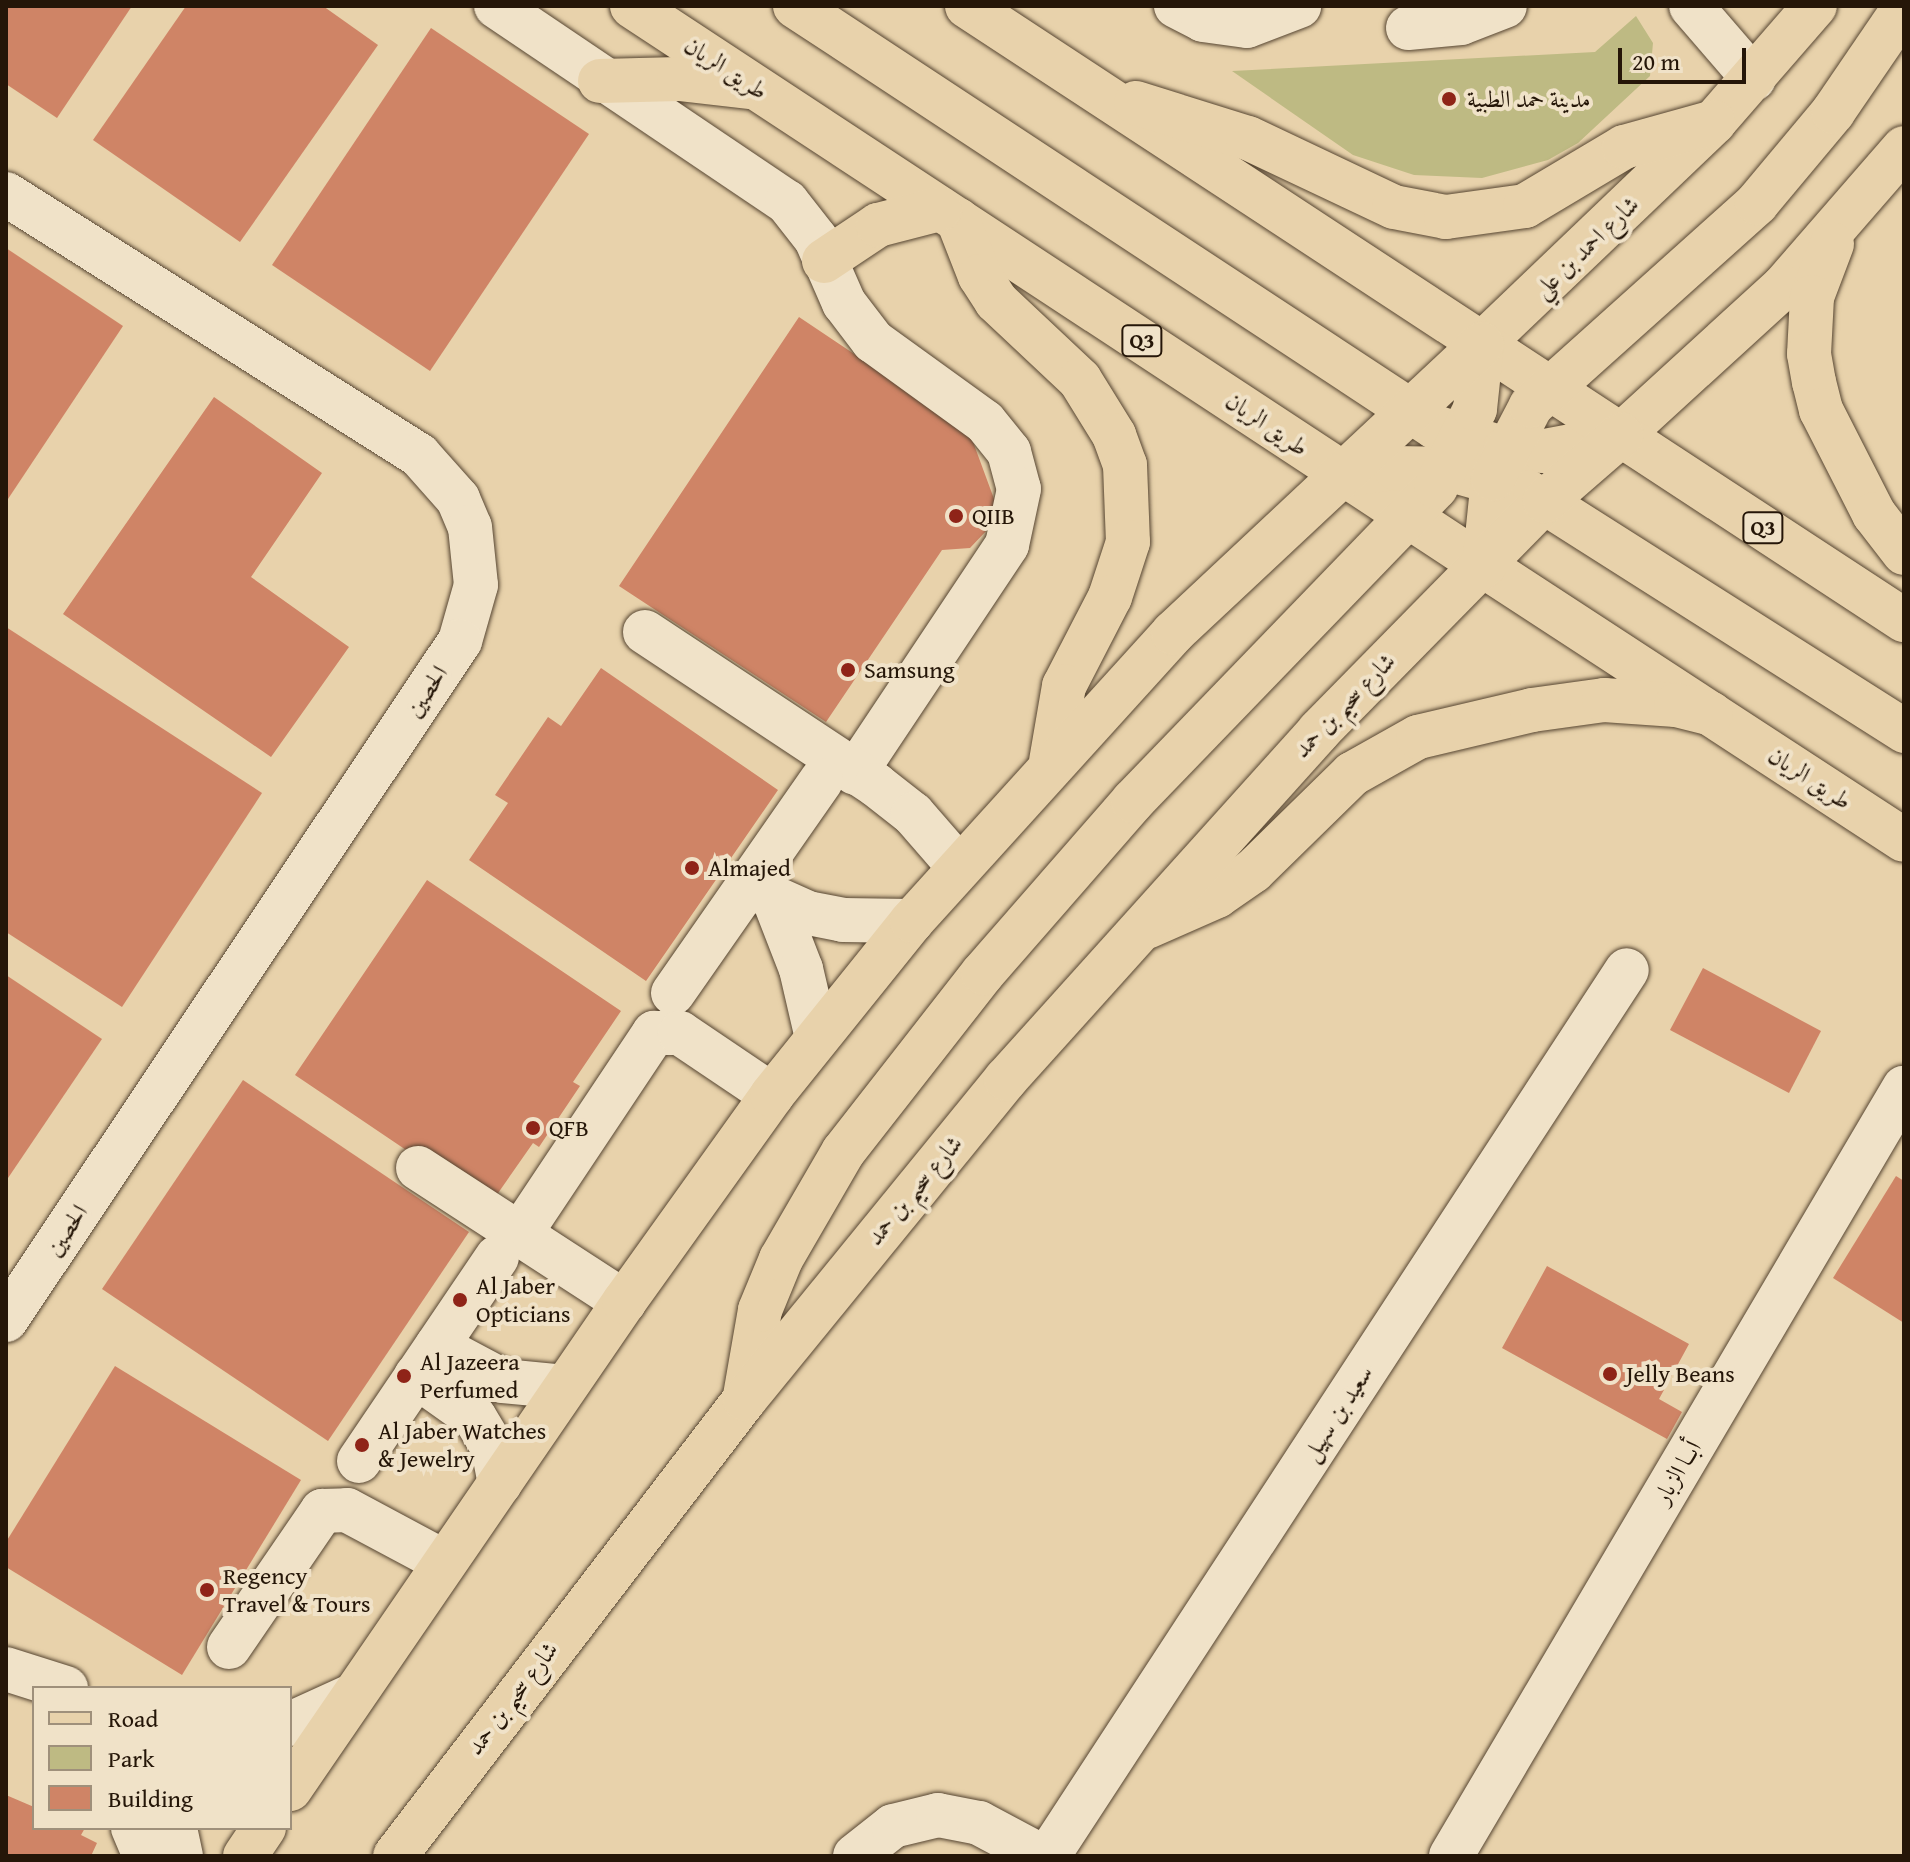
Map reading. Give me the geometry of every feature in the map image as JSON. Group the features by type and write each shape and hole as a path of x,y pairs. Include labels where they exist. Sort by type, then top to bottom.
{"main road":[{"name":"طريق الريان","path":"632,6 1904,840"},
{"path":"795,6 1477,459 1904,731"},
{"name":"Q3","path":"967,6 1904,620"},
{"name":"شارع احمد بن علي","path":"1343,475 1714,122 1815,6"},
{"path":"745,1399 747,1364 760,1310 781,1259 843,1152 879,1102 1133,801 1408,516 1477,459 1547,387 1671,285 1757,203 1833,112 1904,8"},
{"path":"600,81 679,79 758,89"},
{"path":"1107,98 1214,125 1394,207 1446,217 1525,206 1624,147 1714,122"},
{"path":"1484,566 1545,501 1783,287 1846,219 1904,148"},
{"path":"824,261 878,225 949,214 996,301 1080,380 1114,435 1125,465 1128,542 1110,597 1064,686 1051,761"},
{"path":"1846,219 1812,297 1809,354 1821,410 1874,514 1904,553"},
{"path":"1482,344 1475,409 1484,566"},
{"path":"292,1786 624,1302 772,1095 912,921 1051,761 1173,633 1343,475 1544,451 1621,435"},
{"name":"شارع سحيم بن حمد","path":"395,1856 745,1399 996,1091 1137,930 1319,731 1484,566"},
{"path":"1137,930 1178,916 1253,871 1352,774 1418,737 1568,703 1604,700 1676,705 1711,714"},
{"path":"245,1856 263,1830"}],"street":[{"path":"496,6 600,81 770,187 803,220 844,303 873,341 998,436 1009,452 1019,489 1007,545 838,777 762,894 673,993"},
{"path":"1176,6 1225,25 1278,11"},
{"path":"1408,28 1461,23 1505,6"},
{"path":"1691,6 1754,79"},
{"name":"الحصين","path":"6,194 419,455 441,475 464,513 476,555 476,585 460,641 6,1320"},
{"path":"645,632 838,777 913,814 959,867"},
{"path":"762,894 843,920 912,921"},
{"path":"762,894 801,969 817,1038"},
{"name":"سعيد بن سهيل","path":"1048,1856 1627,970"},
{"path":"359,1461 654,1033 680,1033 772,1095"},
{"name":"أبــا الزبار","path":"1451,1856 1904,1088"},
{"path":"418,1168 508,1246 624,1302"},
{"path":"426,1361 503,1381 565,1387"},
{"path":"426,1361 475,1418 493,1448 500,1483"},
{"path":"229,1647 322,1511 347,1510 444,1562"},
{"path":"6,1669 60,1686"},
{"path":"6,1683 32,1701"},
{"path":"292,1723 354,1695"},
{"path":"855,1856 893,1826 938,1815 979,1823 1041,1856"},
{"path":"134,1830 145,1856"},
{"path":"175,1830 181,1856"}],"green space":[{"path":"1636,16 1653,43 1650,76 1578,143 1548,160 1482,178 1414,175 1353,155 1232,71 1595,52"}],"building":[{"path":"6,6 132,6 57,118 6,84"},
{"path":"186,6 323,6 378,45 240,242 93,140"},
{"path":"431,28 589,134 430,371 272,265"},
{"path":"6,248 123,326 6,502"},
{"path":"799,317 969,431 997,507 988,529 970,548 942,550 826,722 619,586"},
{"path":"214,397 322,473 251,577 349,647 271,757 63,614"},
{"path":"6,627 262,793 122,1007 6,932"},
{"path":"601,668 778,790 646,981 469,860 508,803 495,795 548,717 561,726"},
{"path":"427,880 621,1011 573,1082 580,1086 539,1147 533,1143 489,1206 295,1075"},
{"path":"1703,968 1821,1031 1789,1093 1670,1030"},
{"path":"6,975 102,1039 6,1181"},
{"path":"243,1080 469,1232 328,1441 102,1289"},
{"path":"1896,1176 1904,1181 1904,1323 1833,1278"},
{"name":"Jelly Beans","path":"1547,1266 1689,1344 1659,1399 1682,1412 1667,1439 1502,1348"},
{"path":"115,1366 301,1480 182,1675 6,1567 6,1542"},
{"path":"6,1795 32,1806 32,1830 84,1830 81,1835 97,1843 91,1856 6,1856"}],"place":[{"name":"مدينة حمد الطبية","path":"1449,99"},
{"name":"QIIB","path":"956,516"},
{"name":"Samsung","path":"848,670"},
{"name":"Almajed","path":"692,868"},
{"name":"QFB","path":"533,1128"},
{"name":"Al Jaber Opticians","path":"460,1300"},
{"name":"Jelly Beans","path":"1610,1374"},
{"name":"Al Jazeera Perfumed","path":"404,1376"},
{"name":"Al Jaber Watches & Jewelry","path":"362,1445"},
{"name":"Regency Travel & Tours","path":"207,1590"}]}
